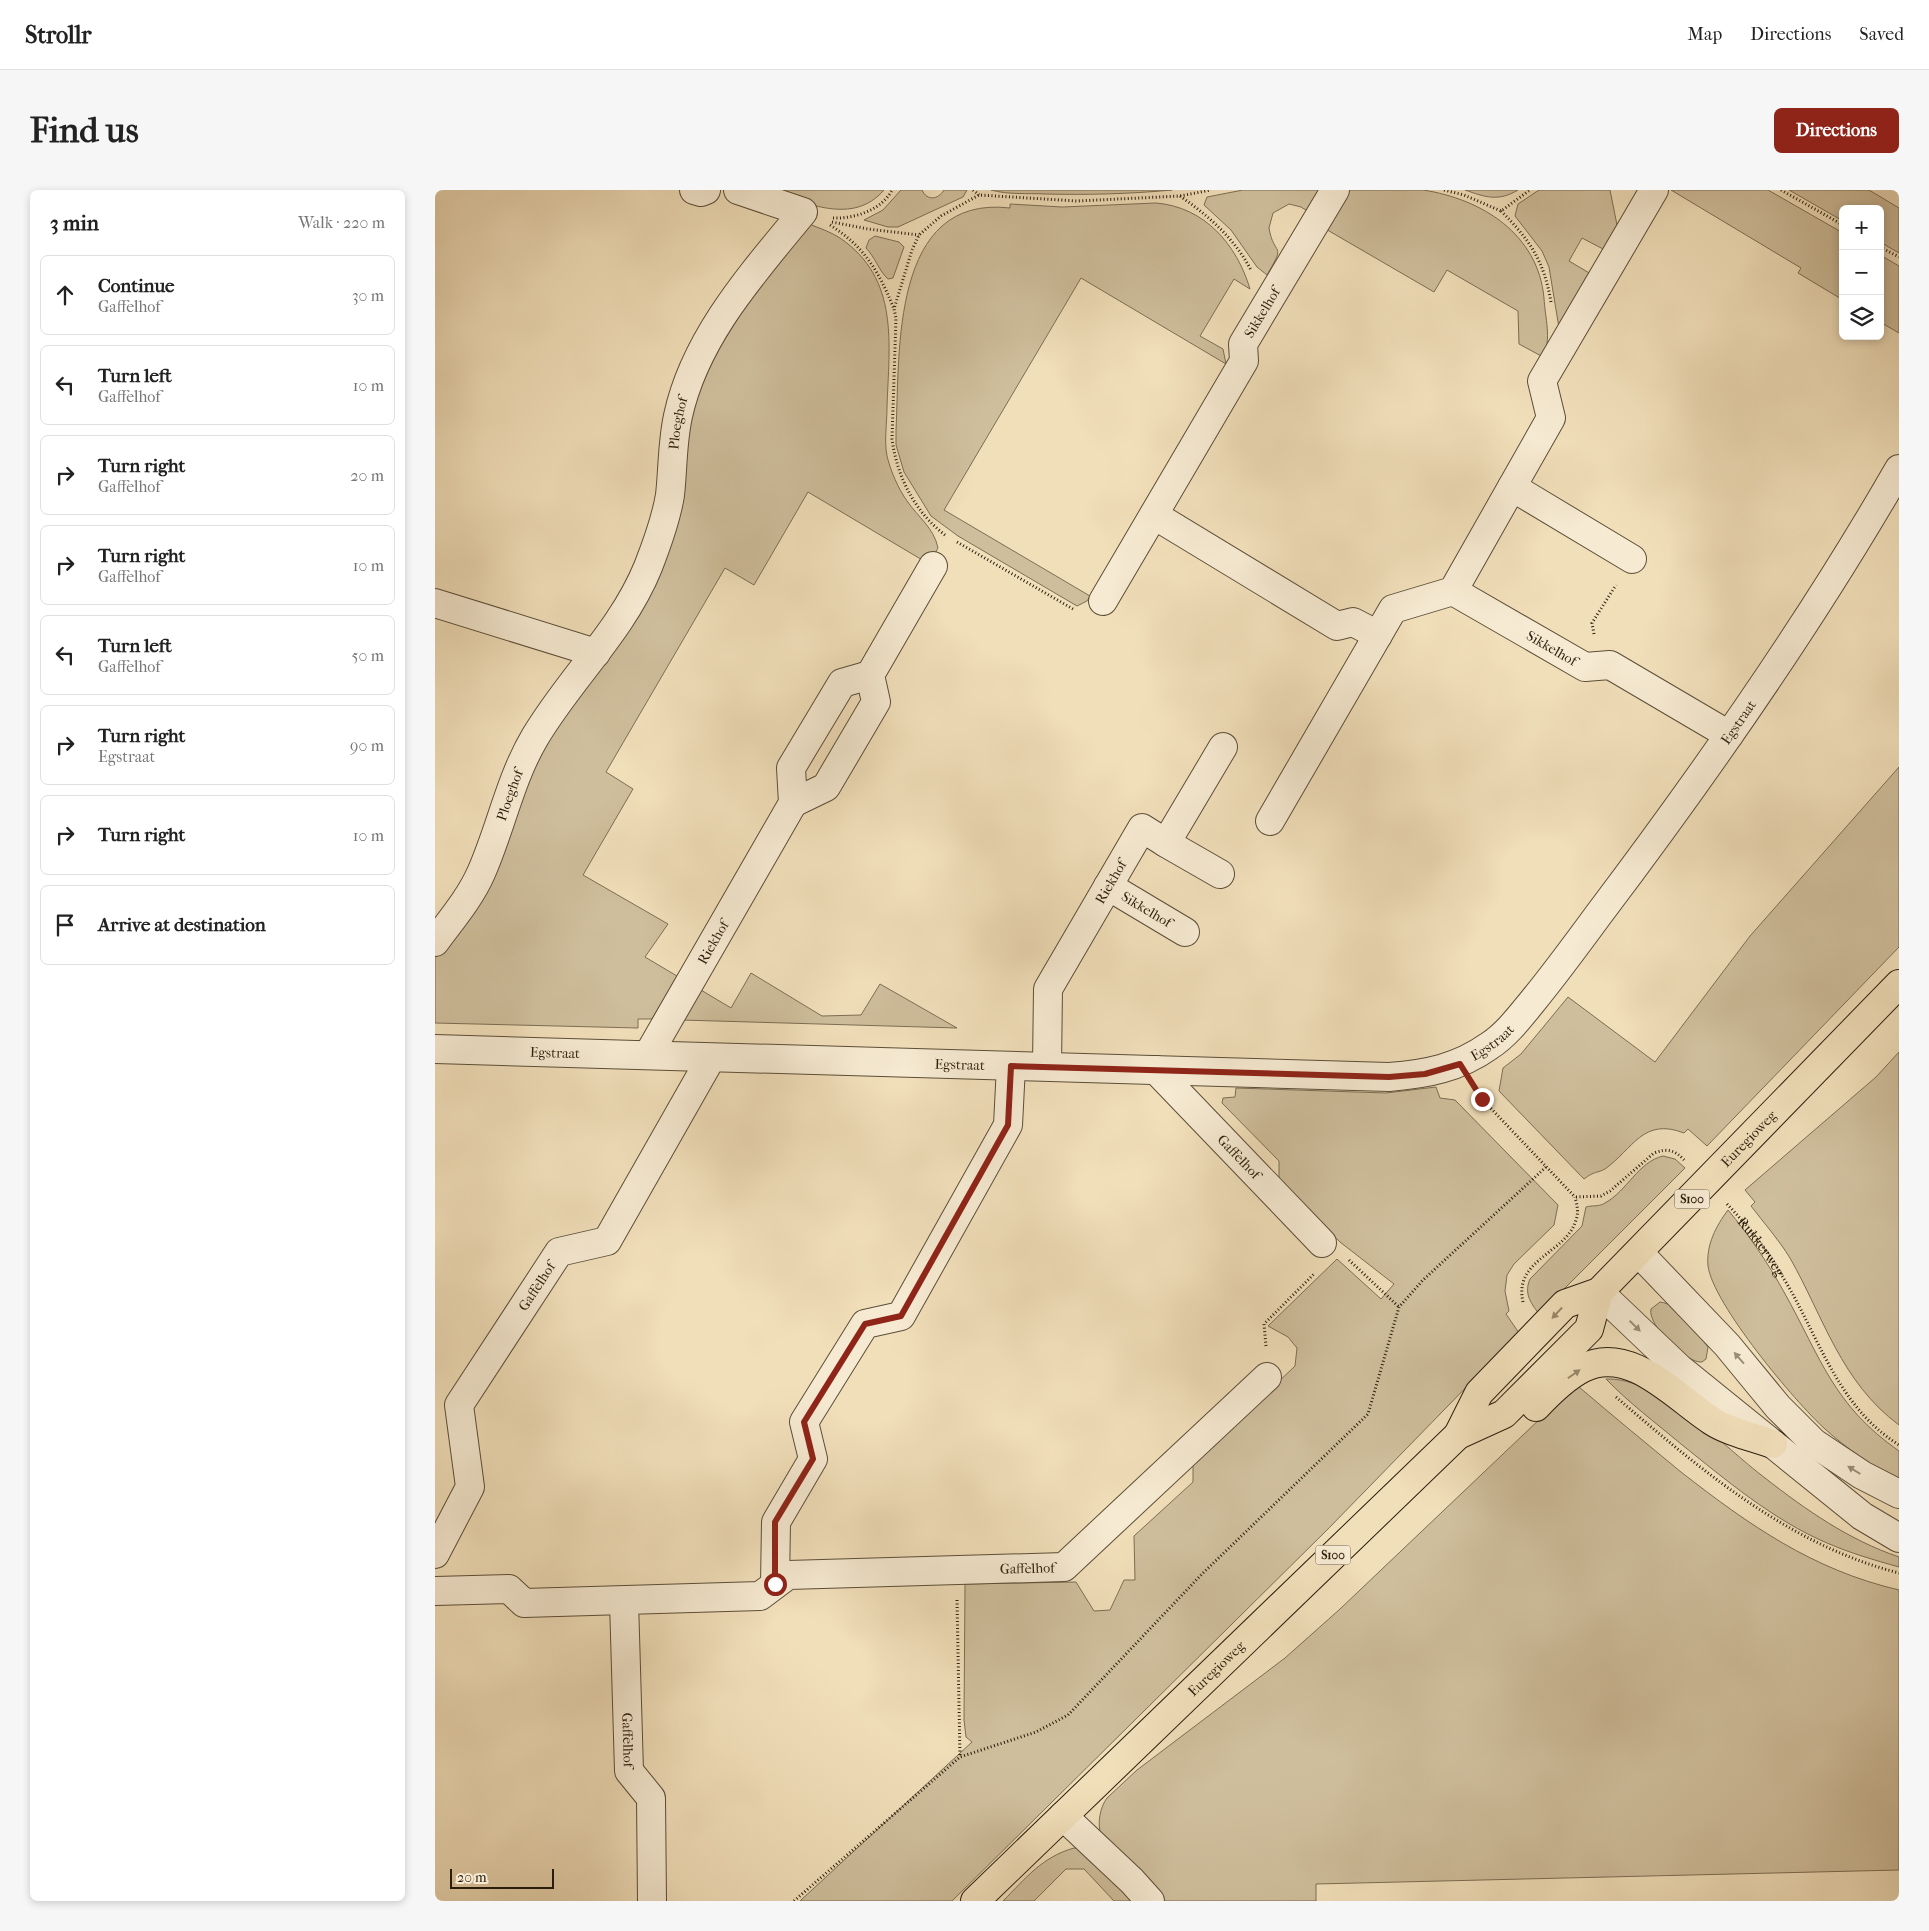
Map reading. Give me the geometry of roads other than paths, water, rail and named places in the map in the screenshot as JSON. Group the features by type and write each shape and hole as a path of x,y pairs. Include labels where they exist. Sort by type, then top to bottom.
{"main road":[{"name":"Euregioweg","path":"975,1901 1458,1435 1504,1414 1589,1329 1599,1292 1899,984"},
{"path":"1458,1435 1517,1425 1553,1390 1575,1373 1591,1364 1609,1362 1626,1366 1654,1378 1714,1422 1773,1444"}],"street":[{"path":"694,190 701,192 706,190"},
{"name":"Ploeghof","path":"435,942 461,906 480,875 523,760 535,736 562,696 625,614 648,568 670,496 673,444 678,414 700,354 736,295 821,218 738,190"},
{"name":"Sikkelhof","path":"1103,601 1244,361 1243,344 1335,190"},
{"path":"1270,821 1393,609 1453,591 1551,418 1542,380 1654,190"},
{"name":"Egstraat","path":"435,1049 1389,1077 1425,1074 1460,1064 1491,1046 1520,1017 1647,850 1729,735 1815,604 1899,468"},
{"path":"1512,487 1632,559"},
{"path":"1155,515 1337,626 1353,622 1378,636"},
{"path":"870,675 842,683 791,768 793,803 826,787 876,702 870,675 933,566"},
{"name":"Sikkelhof","path":"1453,591 1585,667 1610,665 1729,735"},
{"path":"435,603 596,653"},
{"path":"1220,874 1166,843 1223,747"},
{"name":"Riekhof","path":"648,1055 793,803"},
{"name":"Riekhof","path":"1047,1066 1048,989 1142,828 1166,843"},
{"name":"Sikkelhof","path":"1108,886 1185,932"},
{"name":"Gaffelhof","path":"435,1554 470,1487 459,1405 559,1252 607,1242 711,1058"},
{"path":"775,1584 775,1522 813,1459 804,1422 865,1324 901,1316 1008,1125 1011,1066"},
{"name":"Gaffelhof","path":"1156,1070 1330,1246"},
{"path":"1639,1253 1727,1345 1778,1406 1814,1443 1862,1475 1899,1494"},
{"path":"1599,1292 1680,1369 1862,1516 1899,1538"},
{"name":"Gaffelhof","path":"435,1590 509,1589 524,1603 624,1601 759,1596 788,1575 1063,1567 1267,1377"},
{"name":"Gaffelhof","path":"624,1601 629,1771 651,1798 652,1901"},
{"path":"1063,1816 1132,1881 1150,1901"}]}
